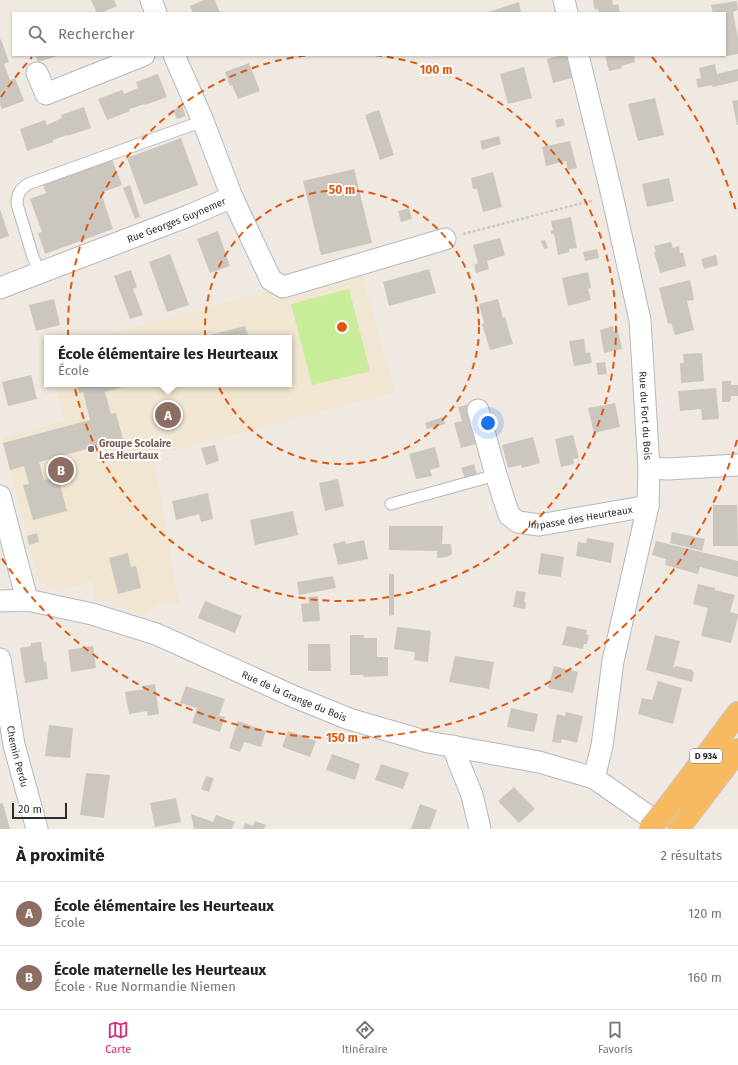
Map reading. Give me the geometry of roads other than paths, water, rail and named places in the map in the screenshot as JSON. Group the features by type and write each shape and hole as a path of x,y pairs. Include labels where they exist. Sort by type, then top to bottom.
{"highway":[{"name":"D 934","path":"650,829 738,713"},
{"name":"D 934","path":"678,829 738,750"}],"street":[{"path":"151,0 156,12"},
{"path":"564,0 567,12"},
{"path":"37,72 46,94 141,56"},
{"name":"Rue Georges Guynemer","path":"0,288 188,216 232,197 203,121 174,56"},
{"name":"Rue du Fort du Bois","path":"578,56 612,195 640,320 649,468 648,506 613,662 602,746 594,778"},
{"path":"232,197 270,280 283,287 445,239"},
{"name":"Impasse des Heurteaux","path":"478,410 509,515 518,522 539,525 648,506"},
{"path":"649,468 668,469 738,465"},
{"path":"0,496 27,600"},
{"name":"Rue de la Grange du Bois","path":"0,601 27,600 92,614 156,634 295,697 349,719 428,742 539,762 594,778 667,829"},
{"name":"Chemin Perdu","path":"0,659 14,746 37,829"},
{"path":"453,746 472,795 480,829"}],"lane":[{"path":"40,273 17,204 17,196 21,188 28,184 203,121"},
{"path":"391,504 496,475"}],"place":[{"name":"École élémentaire les Heurteaux","path":"168,415"},
{"name":"Groupe Scolaire Les Heurtaux","path":"91,449"},
{"name":"École maternelle les Heurteaux","path":"61,470"}]}
